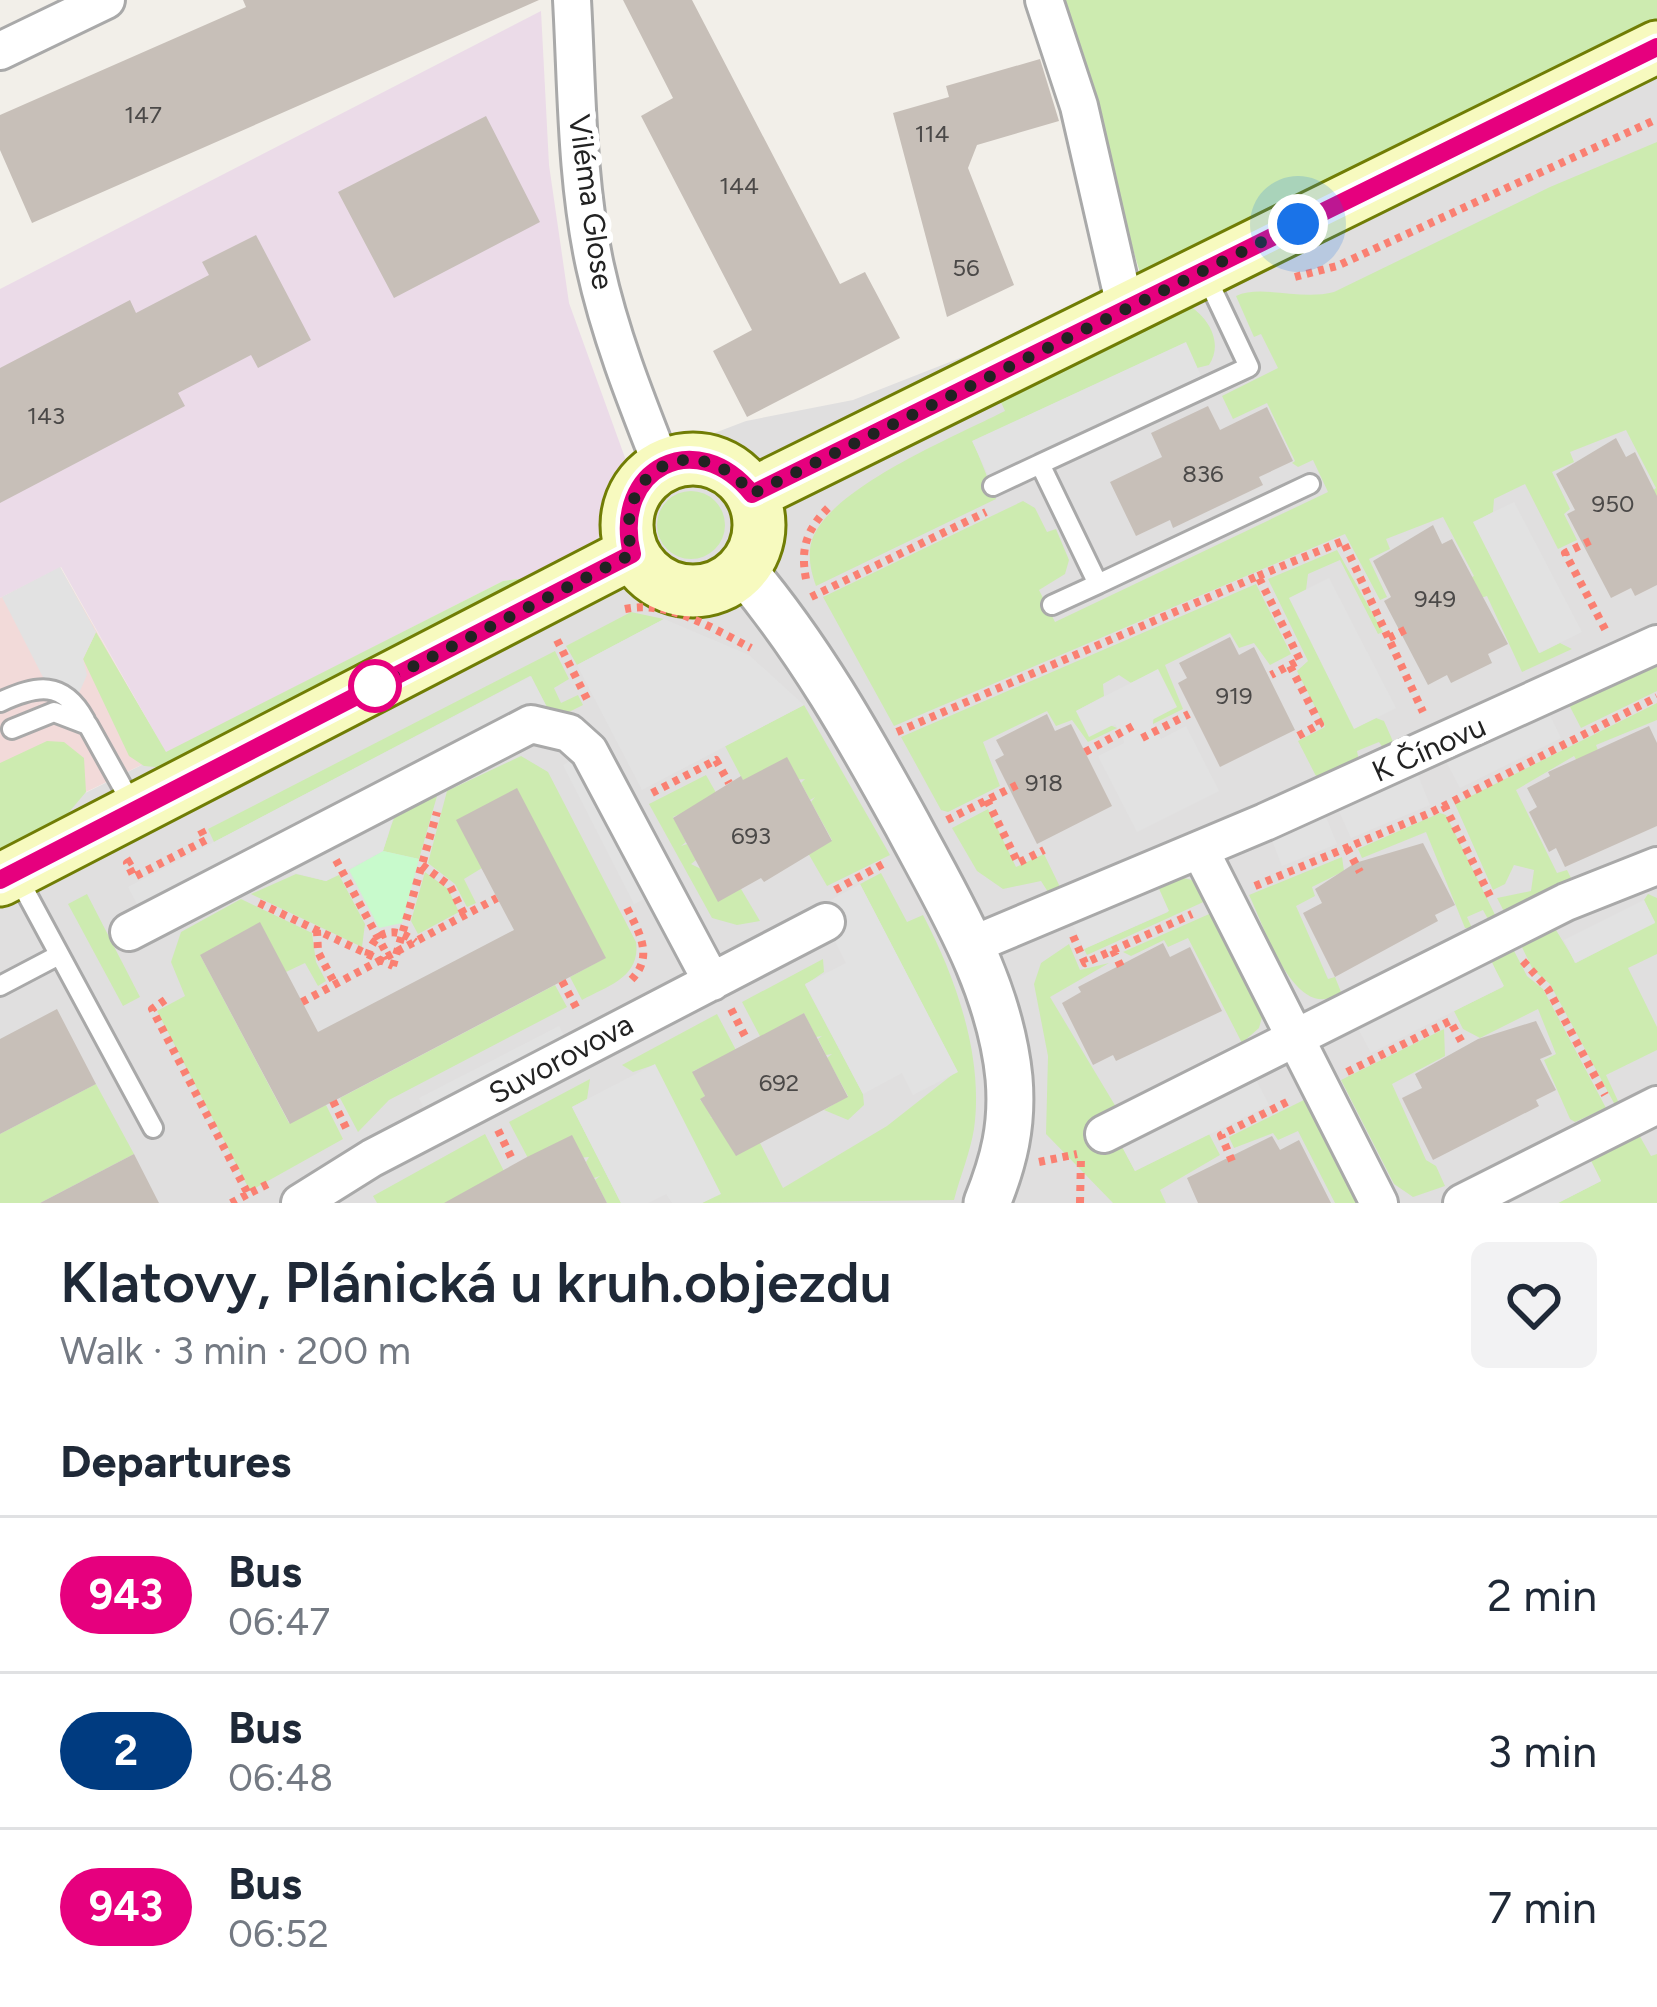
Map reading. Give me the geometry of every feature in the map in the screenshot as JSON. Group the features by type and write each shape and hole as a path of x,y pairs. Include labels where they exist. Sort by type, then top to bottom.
{"main road":[{"path":"752,494 1657,47"},
{"path":"687,459 712,461 736,473 752,494 760,533 742,570 722,585 696,592 670,588 648,575 632,554 626,529 629,504 642,482 662,466 687,459"},
{"path":"7,876 632,554"}],"street":[{"path":"0,51 106,0"},
{"name":"Viléma Glose","path":"572,0 584,196 595,263 620,360 662,466"},
{"path":"1044,0 1079,106 1126,310"},
{"path":"742,570 766,632 842,706 972,945 998,1021 1009,1079 1009,1149 987,1203"},
{"name":"K Čínovu","path":"972,945 1200,850 1642,636"},
{"path":"129,932 531,724 569,733 586,748 720,992"},
{"path":"1200,850 1379,1203"},
{"path":"1092,1143 1566,902 1657,866"},
{"name":"Suvorovova","path":"292,1190 372,1158 720,992 819,912"},
{"path":"1462,1203 1657,1105"}],"lane":[{"path":"996,495 1040,464 1250,367 1204,272"},
{"path":"1040,464 1099,584"},
{"path":"1052,605 1310,484"},
{"path":"0,702 35,686 55,688 75,702 135,809"},
{"path":"12,729 54,712 88,725"},
{"path":"7,876 59,955 153,1128"},
{"path":"0,986 59,955"}],"path":[{"path":"617,612 654,608 706,624 766,632 996,495"},
{"path":"890,735 1343,541 1429,723"},
{"path":"1590,541 1564,553 1608,637"},
{"path":"1258,576 1300,659 1271,675"},
{"path":"1389,638 1407,629"},
{"path":"573,632 556,640 608,738 586,748"},
{"path":"766,632 766,660"},
{"path":"1589,646 1608,637 1642,636"},
{"path":"1290,666 1320,724 1296,736"},
{"path":"1062,938 1071,933 1085,963 1430,813 1657,698"},
{"path":"1142,738 1190,714"},
{"path":"1084,752 1135,725"},
{"path":"640,799 716,760 729,783"},
{"path":"390,958 403,933 451,765"},
{"path":"940,824 1016,785"},
{"path":"987,800 1018,863 1044,850"},
{"path":"134,877 206,840 199,826"},
{"path":"321,832 390,958"},
{"path":"1347,848 1360,872"},
{"path":"819,912 897,856"},
{"path":"422,865 450,886 465,916"},
{"path":"220,884 368,955 390,958"},
{"path":"617,890 645,954 644,965 622,986"},
{"path":"302,1002 497,898"},
{"path":"317,930 317,952 335,985"},
{"path":"378,937 403,933 416,942"},
{"path":"369,966 368,955 378,937"},
{"path":"1113,950 1122,969"},
{"path":"562,981 577,1009"},
{"path":"720,992 746,1038"},
{"path":"165,1000 152,1009 248,1194"},
{"path":"557,1020 592,1001"},
{"path":"333,1101 352,1141 367,1133"},
{"path":"495,1124 513,1161"},
{"path":"1031,1163 1092,1143"},
{"path":"231,1203 248,1194 292,1190"}],"shaded area":[{"path":"541,11 549,165 569,303 628,466 615,522 595,540 526,578 503,581 166,753 61,567 0,598 0,289"},
{"path":"1657,23 1657,1203 0,1203 0,835 166,753 176,764 595,540 615,522 628,466 746,421 853,400 1144,286"},
{"path":"1186,342 1206,387 993,486 972,441"},
{"path":"1514,502 1582,632 1539,653 1473,522"},
{"path":"60,567 166,753 0,834 0,598"},
{"path":"60,567 96,632 83,659 87,675 75,702 48,687 2,597"},
{"path":"1329,578 1396,708 1354,729 1289,598"},
{"path":"664,619 749,655 804,705 642,790 577,665"},
{"path":"1158,669 1177,707 1152,720 1153,724 1161,739 1186,726 1219,791 1137,832 1098,756 1124,743 1123,738 1115,724 1089,737 1076,711"},
{"path":"531,676 550,713 395,812 383,851 326,881 260,864 147,923 128,887"},
{"path":"1541,697 1561,738 1460,788 1438,746"},
{"path":"589,751 661,891 634,904 563,765"},
{"path":"1411,758 1430,805 1351,838 1338,809 1325,815 1337,844 1282,866 1265,822"},
{"path":"1151,871 1169,911 1084,949 1065,907"},
{"path":"860,884 958,1072 913,1095 902,1073 863,1094 805,984 846,963 818,907"},
{"path":"1644,900 1655,923 1575,963 1564,940"},
{"path":"1482,944 1504,986 1371,1053 1349,1011"},
{"path":"559,1026 573,1053 433,1126 419,1098"},
{"path":"1247,1062 1269,1105 1135,1171 1113,1129"},
{"path":"655,1064 721,1194 702,1203 672,1203 666,1194 648,1203 621,1203 572,1107"},
{"path":"1582,1143 1601,1181 1558,1203 1462,1203"}],"green space":[{"path":"1058,0 1657,0 1657,23 1144,286"},
{"path":"1657,142 1657,504 1651,492 1656,488 1626,430 1570,452 1574,462 1552,472 1570,509 1564,514 1577,540 1558,549 1525,484 1494,499 1493,512 1474,523 1540,653 1560,643 1572,649 1522,672 1487,596 1478,599 1468,579 1474,576 1443,517 1386,539 1390,549 1369,559 1387,597 1380,600 1345,534 894,726 823,597 1023,501 1035,508 1047,532 1056,529 1069,560 1065,574 1039,590 1055,622 1328,492 1313,460 1298,467 1292,463 1267,403 1233,419 1222,396 1278,368 1261,334 1254,337 1236,296 1334,292 1550,187"},
{"path":"1187,304 1212,331 1215,348 1209,365 1197,368 1185,343 973,441 996,499 816,586 810,563 812,540 843,501 897,465 1005,411 996,391"},
{"path":"691,491 715,501 725,525 715,549 691,559 667,549 657,525 667,501"},
{"path":"1337,550 1383,632 1378,634 1340,560 1308,574 1306,590 1290,598 1355,728 1376,718 1384,721 1395,746 1385,751 1379,742 1357,751 1359,761 1317,778 1298,741 1325,727 1297,671 1308,661 1268,579"},
{"path":"526,578 167,768 144,766 129,756 83,659 96,632 166,752 503,581"},
{"path":"1256,584 1291,654 1270,665 1254,643 1239,648 1230,633 1165,665 1183,709 1153,724 1158,670 1131,683 1119,675 1103,684 1104,696 1076,711 1117,728 1088,742 1072,720 1056,726 1047,711 983,742 1000,786 948,812 941,810 901,737"},
{"path":"631,612 664,619 577,665 566,646"},
{"path":"555,651 569,679 554,688 561,703 578,695 583,705 561,716 550,713 530,676 214,842 208,829"},
{"path":"1657,658 1657,691 1581,728 1568,703"},
{"path":"1657,703 1657,720 1596,745 1600,756 1580,766 1574,756 1516,790 1557,873 1567,870 1576,888 1510,923 1497,898 1531,891 1534,870 1514,865 1505,884 1493,890 1455,804"},
{"path":"804,705 890,855 827,886 808,853 832,840 811,802 815,797 810,800 801,783 805,779 745,784 725,746"},
{"path":"47,741 64,742 84,758 86,792 59,824 0,855 0,763"},
{"path":"521,756 548,772 636,942 628,972 582,1000 570,977 605,958 482,868 464,879 476,903 467,907 455,884 428,863 447,791"},
{"path":"706,775 719,798 673,817 686,842 681,846 687,844 696,860 691,864 741,889 760,921 737,925 712,918 649,804"},
{"path":"437,796 419,859 383,851 398,811 411,802"},
{"path":"988,809 1016,867 1044,854 1060,887 1048,892 1041,881 1003,889 977,871 952,828"},
{"path":"1440,813 1446,815 1501,927 1494,930 1483,910 1467,917 1472,928 1465,928 1426,832 1362,858 1358,849"},
{"path":"383,851 419,859 402,923 379,928 349,870"},
{"path":"1342,857 1344,871 1312,887 1315,896 1296,906 1328,979 1335,977 1341,992 1324,999 1309,996 1283,968 1249,895"},
{"path":"425,872 448,889 459,912 418,934 411,921"},
{"path":"881,873 907,922 923,915 965,1019 976,1102 970,1147 954,1200 702,1203 720,1193 654,1065 633,1072 622,1065 717,1014 737,1052 693,1071 705,1096 700,1100 714,1114 710,1118 715,1116 760,1143 783,1188 887,1126 957,1071 860,884"},
{"path":"296,874 326,881 339,875 365,924 362,947 251,894"},
{"path":"1175,876 1196,881 1210,899 1087,955 1084,949 1168,912 1157,886"},
{"path":"87,894 140,997 123,1006 68,904"},
{"path":"1648,894 1657,898 1657,954 1628,968 1657,1027 1657,1050 1606,1075 1618,1101 1615,1105 1550,984 1533,970 1520,943 1556,930 1576,963 1655,922 1644,900"},
{"path":"241,899 312,933 316,962 326,981 318,986 305,963 286,972 200,955 289,1123 326,1105 343,1139 250,1191 157,1011 185,996 171,962 181,932"},
{"path":"1216,911 1263,1014 1259,1028 1242,1043 1188,938 1168,947 1164,940 1131,956 1123,952"},
{"path":"1069,944 1080,970 1109,963 1050,997 1116,1107 1093,1119 1109,1149 1121,1145 1135,1171 1209,1134 1220,1155 1160,1190 1166,1203 1113,1203 1046,1134 1048,1056 1034,984 1041,963"},
{"path":"1512,947 1527,976 1543,989 1606,1108 1575,1122 1570,1119 1544,1060 1556,1054 1538,1009 1480,1038 1463,1029 1454,1011 1503,987 1491,960"},
{"path":"823,959 824,972 805,985 863,1094 864,1105 848,1120 824,1110 848,1096 827,1058 832,1054 826,1055 818,1039 822,1036 816,1037 804,1013 762,1040 742,1002"},
{"path":"555,985 567,1007 389,1100 358,1132 340,1098"},
{"path":"1444,1029 1445,1056 1392,1084 1426,1160 1436,1166 1445,1186 1413,1197 1394,1184 1341,1080"},
{"path":"590,1079 587,1099 572,1107 621,1203 607,1203 595,1180 600,1176 594,1178 586,1162 589,1157 530,1162 509,1122"},
{"path":"96,1084 134,1154 40,1203 0,1203 0,1134"},
{"path":"1310,1097 1363,1203 1335,1203 1298,1131 1278,1140 1273,1133 1234,1148 1229,1137"},
{"path":"1638,1133 1651,1156 1657,1154 1657,1203 1558,1203 1601,1181 1590,1159"},
{"path":"485,1134 506,1175 461,1194 465,1203 377,1203 373,1196"}],"building":[{"path":"243,0 539,0 32,223 0,150 0,115 246,7"},
{"path":"623,0 692,0 840,284 865,272 900,338 747,417 713,351 752,330 641,116 673,98"},
{"path":"1040,59 1059,121 977,145 968,168 1014,285 947,317 893,113 949,97 946,86"},
{"path":"486,116 540,222 394,298 338,192"},
{"path":"256,235 311,340 258,368 251,355 178,393 185,406 0,503 0,368 130,300 136,313 209,275 202,262"},
{"path":"1208,406 1220,430 1267,407 1293,461 1259,477 1263,485 1173,528 1170,520 1136,536 1110,482 1162,457 1151,433"},
{"path":"1616,438 1626,457 1635,452 1657,496 1657,585 1635,596 1631,588 1611,598 1567,514 1575,510 1556,474"},
{"path":"1433,525 1442,544 1452,539 1508,644 1488,654 1492,663 1451,683 1447,675 1428,685 1384,601 1391,597 1373,561"},
{"path":"1230,637 1239,655 1254,647 1295,730 1220,767 1178,683 1187,678 1179,663"},
{"path":"1047,714 1055,731 1071,724 1112,806 1037,844 995,760 1004,755 996,740"},
{"path":"1649,726 1657,743 1657,826 1565,867 1556,848 1549,852 1529,812 1537,807 1527,788 1550,776 1548,772"},
{"path":"787,757 832,841 764,882 761,878 718,902 673,818 741,776 743,780"},
{"path":"517,788 606,958 290,1124 200,955 260,922 318,1032 514,930 456,820"},
{"path":"1423,843 1455,905 1435,915 1438,921 1335,977 1303,913 1322,903 1315,889 1355,863"},
{"path":"1163,943 1170,957 1190,947 1222,1011 1116,1061 1113,1055 1093,1065 1062,1003 1081,992 1078,987"},
{"path":"57,1009 96,1084 0,1134 0,1039"},
{"path":"804,1013 848,1097 736,1156 700,1099 705,1096 692,1072"},
{"path":"1536,1021 1552,1054 1540,1059 1556,1090 1536,1100 1539,1106 1433,1160 1402,1098 1422,1088 1415,1074 1478,1039"},
{"path":"572,1135 607,1203 444,1203 527,1157"},
{"path":"1272,1136 1280,1150 1299,1140 1331,1203 1198,1203 1187,1178"},
{"path":"134,1154 159,1203 40,1203"}],"bus line":[{"name":"943","path":"0,880 632,554 626,529 629,504 642,482 662,466 687,459 712,461 736,473 752,494 1657,47"}],"route":[{"path":"375,686 372,688 632,554 626,529 629,504 642,482 662,466 687,459 712,461 736,473 752,494 1298,224"}]}
